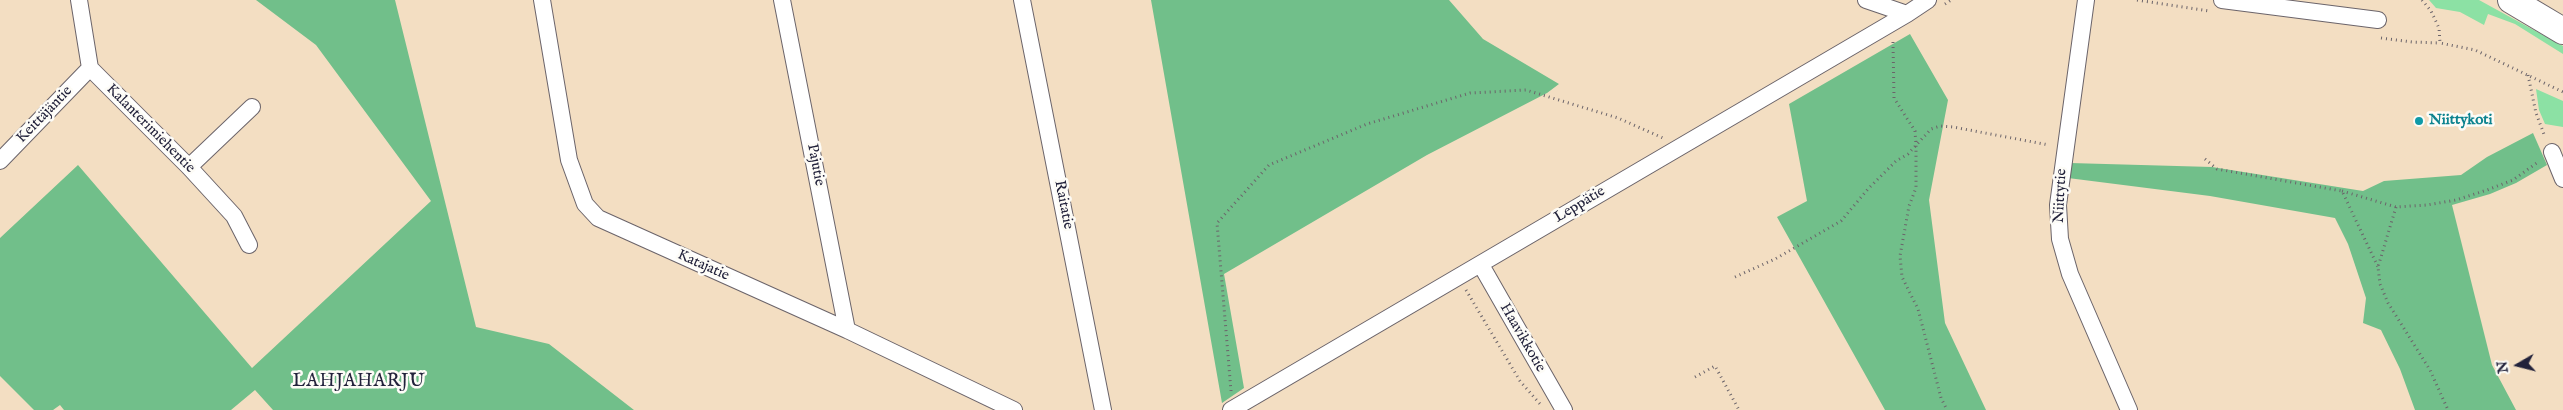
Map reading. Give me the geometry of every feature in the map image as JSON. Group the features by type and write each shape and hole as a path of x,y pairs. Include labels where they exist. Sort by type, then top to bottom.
{"main road":[{"path":"2511,0 2563,31"}],"street":[{"path":"79,0 90,68"},
{"name":"Katajatie","path":"542,0 569,160 585,204 598,218 847,330 1014,410"},
{"name":"Pajutie","path":"782,0 847,330"},
{"name":"Raitatie","path":"1022,0 1104,410"},
{"path":"1866,0 1907,14"},
{"name":"Leppätie","path":"1232,410 1928,0"},
{"name":"Niittytie","path":"2086,0 2064,148 2058,205 2060,238 2070,274 2129,410"},
{"path":"2222,0 2378,20"},
{"name":"Keittäjäntie","path":"0,161 90,68"},
{"name":"Kalanterimiehentie","path":"90,68 189,167 234,216 249,245"},
{"path":"189,167 252,107"},
{"path":"2552,152 2563,179"},
{"name":"Haavikkotie","path":"1480,265 1564,410"}],"path":[{"path":"2422,0 2431,11 2439,28 2440,43 2475,50 2563,92"},
{"path":"1893,35 1894,98 1915,131 1916,145 1916,188 1909,206 1900,256 1902,277 1918,309 1941,398 1947,410"},
{"path":"2205,159 2217,169 2342,191 2396,206 2427,205 2456,200 2513,180 2552,152 2536,113 2528,75"},
{"path":"1232,410 1218,223 1269,165 1367,124 1470,93 1480,92 1526,90 1618,118 1667,140"},
{"path":"1735,277 1791,251 1841,221 1875,182 1931,129 1940,126 2064,148"},
{"path":"2342,191 2378,267 2380,284 2388,303 2430,370 2448,410"},
{"path":"2378,267 2396,206"},
{"path":"1466,289 1520,381 1545,410"},
{"path":"1695,377 1715,366 1739,410"}],"green space":[{"path":"256,0 395,0 476,327 549,344 634,410 273,410 255,390 231,410 64,410 60,405 53,410 34,410 0,376 0,238 78,165 252,368 431,201 316,45"},
{"path":"1151,0 1449,0 1483,39 1559,84 1547,93 1427,155 1224,274 1244,388 1222,403"},
{"path":"2429,0 2479,0 2563,46 2563,54 2515,24 2488,14 2484,25 2460,12 2436,8"},
{"path":"1910,34 1948,100 1929,200 1945,323 1986,410 1885,410 1777,217 1807,201 1789,104"},
{"path":"2536,89 2563,101 2563,127 2545,124 2539,110"},
{"path":"2533,133 2547,165 2516,183 2490,194 2452,205 2492,365 2516,410 2415,410 2400,369 2381,330 2363,323 2366,298 2348,244 2335,218 2210,196 2068,178 2070,163 2212,167 2363,191 2384,181 2461,175 2487,157"}],"place":[{"name":"Niittykoti","path":"2419,121"}],"district":[{"name":"LAHJAHARJU","path":"359,382"}]}
